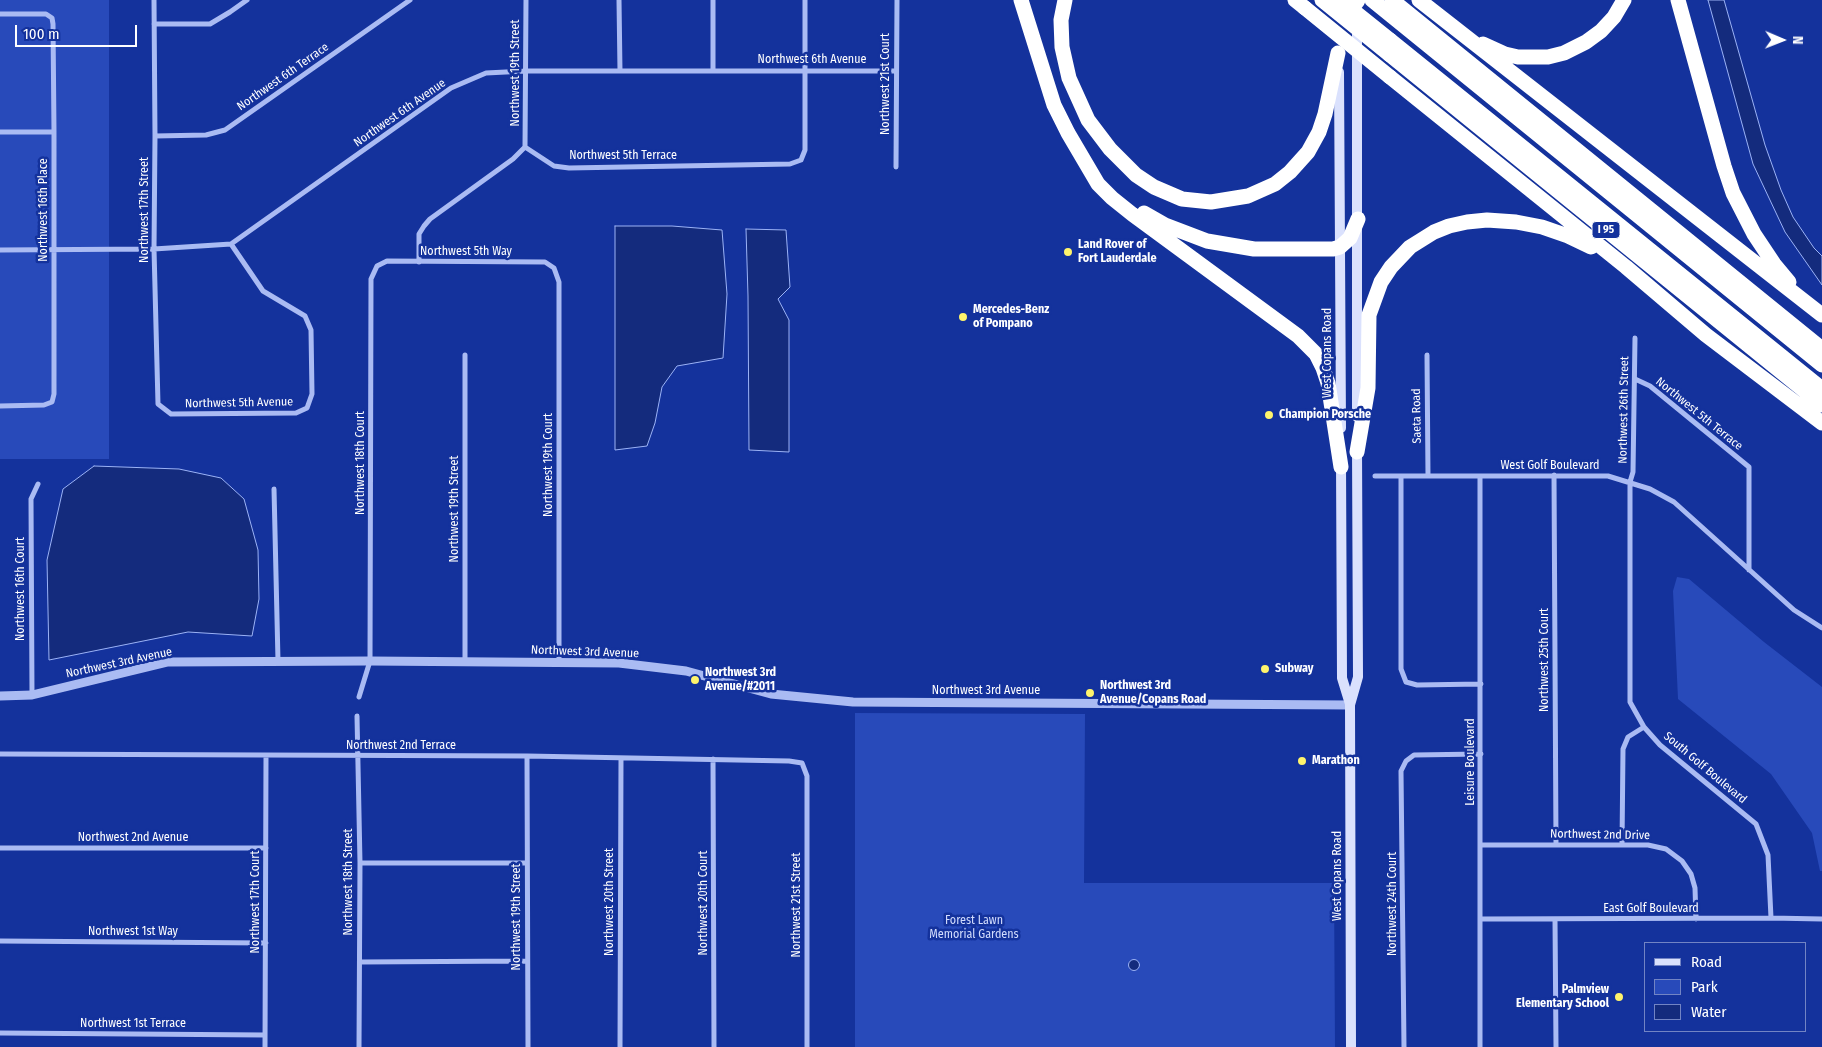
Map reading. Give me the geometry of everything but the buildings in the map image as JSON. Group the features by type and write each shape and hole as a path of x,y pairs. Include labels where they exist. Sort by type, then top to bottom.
{"highway":[{"path":"1021,0 1054,105 1094,178 1112,198 1298,336 1310,347 1324,368 1328,383 1341,467"},
{"path":"1065,0 1061,20 1062,48 1069,78 1088,120 1110,149 1136,175 1163,192 1182,198 1211,202 1248,196 1275,184 1290,172 1308,152 1319,132 1326,114 1338,53"},
{"name":"I 95","path":"1322,0 1390,47 1822,406"},
{"path":"1339,0 1390,47 1822,389"},
{"path":"1361,0 1391,7 1822,349"},
{"path":"1419,0 1822,315"},
{"path":"1448,22 1485,45 1505,54 1526,58 1548,57 1571,50 1594,37 1608,24 1624,0"},
{"path":"1678,0 1724,166 1736,200 1754,234 1774,264 1822,315"},
{"path":"1300,4 1618,261 1726,351 1822,423"},
{"path":"1391,7 1822,365"},
{"path":"1075,146 1103,180 1126,201 1165,225 1194,237 1224,245 1254,249 1328,249 1340,247 1350,238 1358,219"},
{"path":"1357,452 1368,388 1368,322 1374,299 1381,282 1398,259 1410,247 1434,232 1458,224 1476,221 1506,221 1542,227 1568,236 1593,248 1656,294"}],"main road":[{"name":"West Copans Road","path":"1339,0 1342,678 1350,705"},
{"name":"West Copans Road","path":"1351,1047 1350,705 1358,677 1358,219 1361,0"}],"street":[{"name":"Northwest 17th Street","path":"154,0 154,249 158,404 171,414"},
{"path":"154,24 210,24 248,0"},
{"name":"Northwest 6th Terrace","path":"155,136 206,135 225,130 410,0"},
{"name":"Northwest 19th Street","path":"525,147 526,0"},
{"path":"619,0 620,71"},
{"path":"713,0 713,70"},
{"path":"805,0 805,70"},
{"name":"Northwest 21st Court","path":"896,167 897,0"},
{"name":"Northwest 16th Place","path":"0,14 46,14 52,18 54,132 54,394 52,402 44,405 0,406"},
{"name":"Northwest 5th Terrace","path":"525,147 554,166 569,168 790,164 801,160 805,150 805,70"},
{"name":"Northwest 6th Avenue","path":"231,244 451,88 486,73 526,71 896,70"},
{"path":"0,132 54,132"},
{"path":"419,262 419,234 430,219 513,159 525,147"},
{"path":"0,250 154,249 231,244"},
{"name":"Northwest 5th Avenue","path":"171,414 296,413 307,408 312,394 311,330 305,316 263,291 231,244"},
{"name":"Northwest 5th Way","path":"377,266 387,261 545,262 554,268"},
{"name":"Northwest 18th Court","path":"370,661 371,280 377,266"},
{"name":"Northwest 19th Court","path":"554,268 559,282 559,662"},
{"name":"Northwest 26th Street","path":"1630,482 1633,472 1635,338"},
{"name":"Northwest 19th Street","path":"465,355 466,662"},
{"name":"Saeta Road","path":"1427,355 1428,476"},
{"name":"Northwest 5th Terrace","path":"1635,379 1650,386 1749,467 1749,570"},
{"name":"West Golf Boulevard","path":"1376,476 1608,476 1630,482 1650,489 1674,502 1794,610 1822,628"},
{"path":"1401,476 1400,669 1406,682 1417,685 1481,684"},
{"name":"Leisure Boulevard","path":"1480,476 1482,845 1480,1047"},
{"name":"Northwest 25th Court","path":"1554,476 1556,844"},
{"name":"South Golf Boulevard","path":"1630,482 1630,702 1644,726 1660,745 1756,824 1768,855 1771,918"},
{"name":"Northwest 16th Court","path":"32,695 31,499 38,484"},
{"path":"274,489 278,661"},
{"path":"359,698 370,661"},
{"name":"Northwest 3rd Avenue","path":"0,696 32,695 168,662 559,662 619,664 686,671 771,694 853,702 1350,705"},
{"name":"Northwest 18th Street","path":"356,716 360,863 359,1047"},
{"path":"1622,845 1623,749 1628,737 1644,726"},
{"name":"Northwest 2nd Terrace","path":"0,754 527,756 789,761 802,763"},
{"name":"Northwest 24th Court","path":"1404,1047 1402,771 1406,761 1414,755 1481,754"},
{"name":"Northwest 17th Court","path":"265,1047 266,756"},
{"name":"Northwest 19th Street","path":"527,756 528,1047"},
{"name":"Northwest 20th Street","path":"620,1047 621,758"},
{"name":"Northwest 20th Court","path":"714,760 714,1047"},
{"name":"Northwest 21st Street","path":"802,763 807,776 807,1047"},
{"name":"Northwest 2nd Drive","path":"1482,845 1648,845 1666,848 1682,860 1691,874 1695,888 1696,919"},
{"name":"Northwest 2nd Avenue","path":"0,848 266,848"},
{"path":"360,863 527,863"},
{"name":"East Golf Boulevard","path":"1481,919 1822,919"},
{"path":"1555,920 1556,1047"},
{"name":"Northwest 1st Way","path":"0,941 266,942"},
{"path":"360,962 527,961"},
{"name":"Northwest 1st Terrace","path":"0,1033 265,1035"}],"green space":[{"path":"0,0 109,0 109,459 0,459"},
{"path":"1677,577 1689,579 1764,642 1822,687 1822,871 1820,871 1812,833 1771,774 1678,699 1673,591"},
{"name":"Forest Lawn Memorial Gardens","path":"855,713 1085,714 1084,883 1334,883 1335,1047 855,1047"}],"water":[{"path":"1708,0 1724,0 1765,145 1781,190 1793,217 1814,248 1822,256 1822,285 1785,232 1753,164"},
{"path":"615,226 672,226 722,230 727,294 723,358 677,366 662,387 655,423 647,446 615,450"},
{"path":"746,229 786,230 790,287 778,299 789,320 789,452 749,450"},
{"path":"94,466 179,469 221,478 244,499 258,550 259,599 252,636 188,632 49,660 47,560 63,489"},
{"path":"1134,959 1140,965 1134,971 1128,965"}],"place":[{"name":"Land Rover of Fort Lauderdale","path":"1068,252"},
{"name":"Mercedes-Benz of Pompano","path":"963,317"},
{"name":"Champion Porsche","path":"1269,415"},
{"name":"Subway","path":"1265,669"},
{"name":"Northwest 3rd Avenue/#2011","path":"695,680"},
{"name":"Northwest 3rd Avenue/Copans Road","path":"1090,693"},
{"name":"Marathon","path":"1302,761"},
{"name":"Palmview Elementary School","path":"1619,997"}]}
